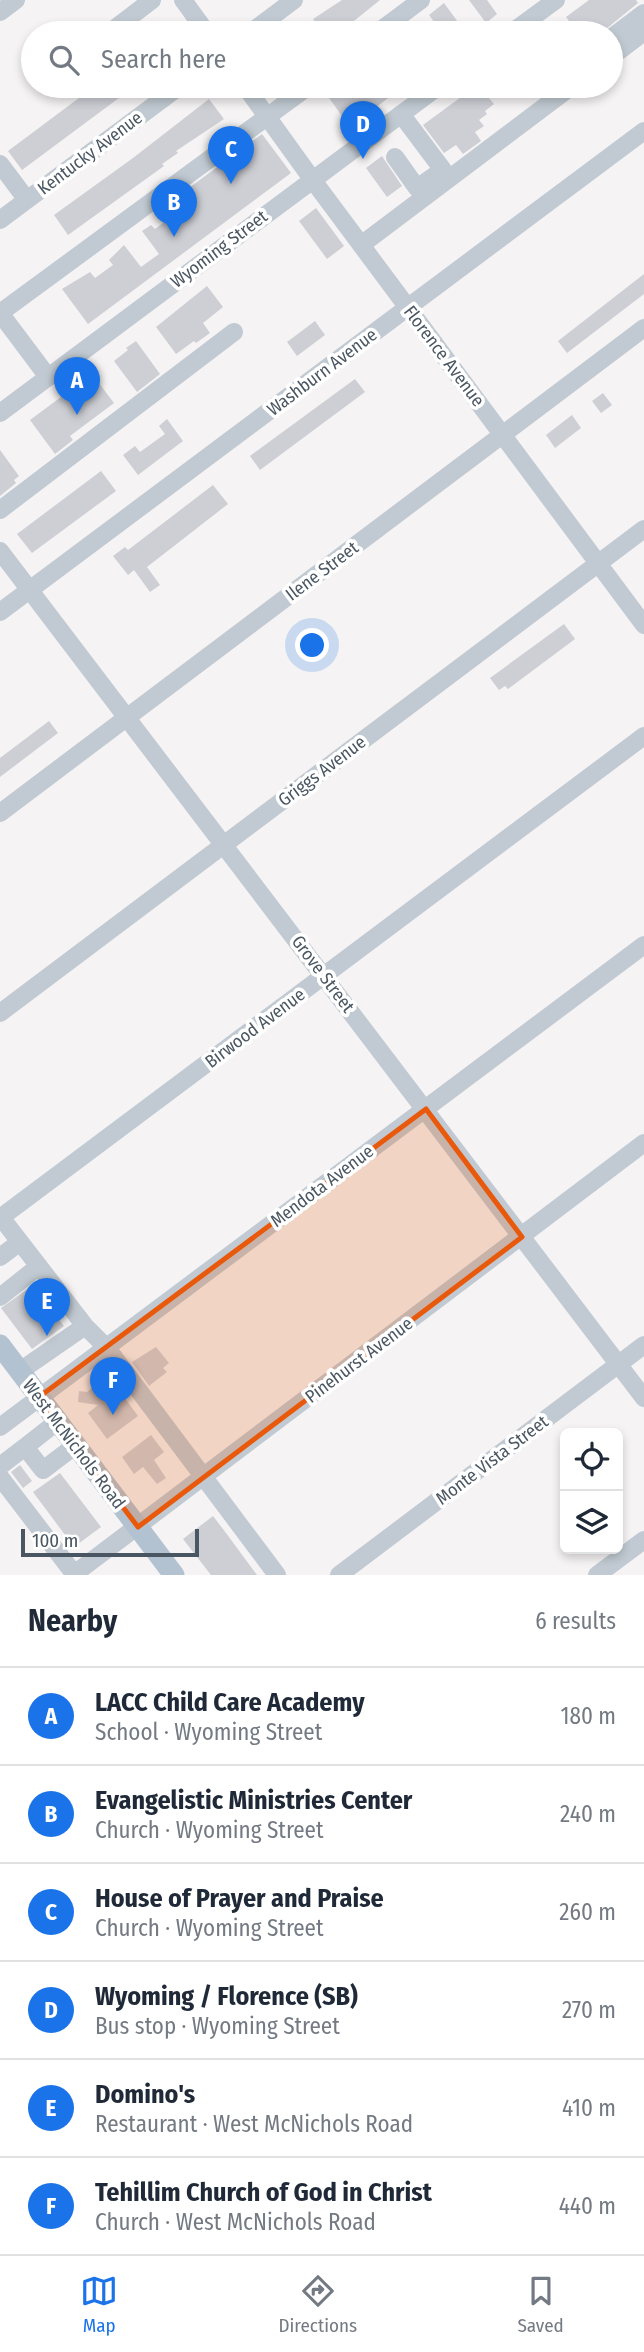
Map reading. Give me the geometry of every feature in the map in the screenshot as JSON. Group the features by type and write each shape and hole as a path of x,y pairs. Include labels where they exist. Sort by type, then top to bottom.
{"main road":[{"name":"West McNichols Road","path":"0,1345 174,1575"}],"street":[{"path":"0,12 16,0"},
{"path":"125,21 152,0"},
{"path":"183,0 198,21"},
{"path":"266,21 294,0"},
{"path":"393,21 421,0"},
{"path":"527,21 556,0"},
{"path":"623,29 644,13"},
{"path":"623,48 644,32"},
{"name":"Kentucky Avenue","path":"0,220 164,98"},
{"name":"Florence Avenue","path":"254,98 644,625"},
{"path":"48,377 0,313 293,98"},
{"name":"Wyoming Street","path":"0,413 423,98"},
{"path":"361,245 556,98"},
{"path":"394,157 417,188 443,170 401,114"},
{"name":"Washburn Avenue","path":"0,612 644,131"},
{"path":"0,164 27,200"},
{"name":"Ilene Street","path":"0,813 644,328"},
{"path":"0,510 234,332"},
{"name":"Griggs Avenue","path":"0,1013 644,528"},
{"name":"Grove Street","path":"0,551 644,1398"},
{"name":"Birwood Avenue","path":"0,1217 644,736"},
{"name":"Mendota Avenue","path":"0,1427 644,944"},
{"name":"Pinehurst Avenue","path":"74,1575 644,1143"},
{"path":"0,1217 85,1326 107,1348 277,1575"},
{"path":"0,1257 20,1242"},
{"path":"0,1297 39,1266"},
{"path":"20,1371 85,1326"},
{"name":"Monte Vista Street","path":"340,1575 644,1345"},
{"path":"0,1466 58,1421"},
{"path":"25,1447 43,1470 76,1445"},
{"path":"0,1477 74,1575"},
{"path":"597,1575 644,1540"}],"highlighted area":[{"path":"426,1109 522,1237 138,1527 39,1397"}],"building":[{"path":"342,0 380,0 354,21 313,19"},
{"path":"469,0 487,0 497,14 485,21"},
{"path":"589,0 636,0 638,3 616,21 569,21 566,17"},
{"path":"444,3 457,21 433,21 429,15"},
{"path":"79,98 119,98 22,170 8,151"},
{"path":"329,98 388,98 350,127"},
{"path":"460,98 489,98 494,104 479,120 484,126 475,132 481,141 463,154 456,145 444,153 423,125"},
{"path":"209,99 224,119 176,151 178,153 162,164 164,166 68,235 54,215"},
{"path":"262,134 291,173 88,324 62,289 90,272 95,278 113,265 109,260 124,245 141,267 159,254 142,231 151,225 155,229 182,209 174,199"},
{"path":"382,156 402,186 387,197 366,168"},
{"path":"316,208 344,246 327,259 299,221"},
{"path":"644,274 644,294 567,353 558,341"},
{"path":"207,286 223,307 203,323 210,333 176,354 156,327"},
{"path":"315,321 325,335 297,356 287,342"},
{"path":"136,341 160,374 137,392 114,361"},
{"path":"92,374 114,403 70,436 73,440 55,454 30,420"},
{"path":"355,379 365,392 260,470 250,456"},
{"path":"603,393 612,405 601,413 592,401"},
{"path":"572,415 581,428 555,448 546,435"},
{"path":"167,419 183,441 138,475 123,455 135,446 140,452 165,434 159,426"},
{"path":"0,450 19,476 14,480 16,483 0,496"},
{"path":"101,471 116,491 32,553 17,534"},
{"path":"213,485 228,504 147,567 160,585 150,592 134,570 128,575 113,556 125,547 128,550"},
{"path":"564,624 575,639 508,689 505,686 499,690 490,678"},
{"path":"49,721 58,733 0,777 0,758"},
{"path":"36,1283 54,1305 50,1308 64,1326 32,1349 1,1308"},
{"path":"156,1347 169,1363 163,1368 167,1372 149,1386 132,1362"},
{"path":"111,1373 122,1387 118,1389 138,1416 107,1439 88,1413 98,1405 78,1402 79,1391 87,1392"},
{"path":"151,1435 164,1452 154,1460 166,1478 157,1484 143,1467 134,1474 122,1457"},
{"path":"20,1465 32,1481 23,1488 11,1472"},
{"path":"60,1473 101,1527 74,1547 33,1492"},
{"path":"213,1516 257,1575 211,1575 183,1539"}],"place":[{"name":"Wyoming / Florence (SB)","path":"363,159"},
{"name":"House of Prayer and Praise","path":"231,184"},
{"name":"Evangelistic Ministries Center","path":"174,237"},
{"name":"LACC Child Care Academy","path":"77,415"},
{"name":"Domino's","path":"47,1336"},
{"name":"Tehillim Church of God in Christ","path":"113,1415"}]}
